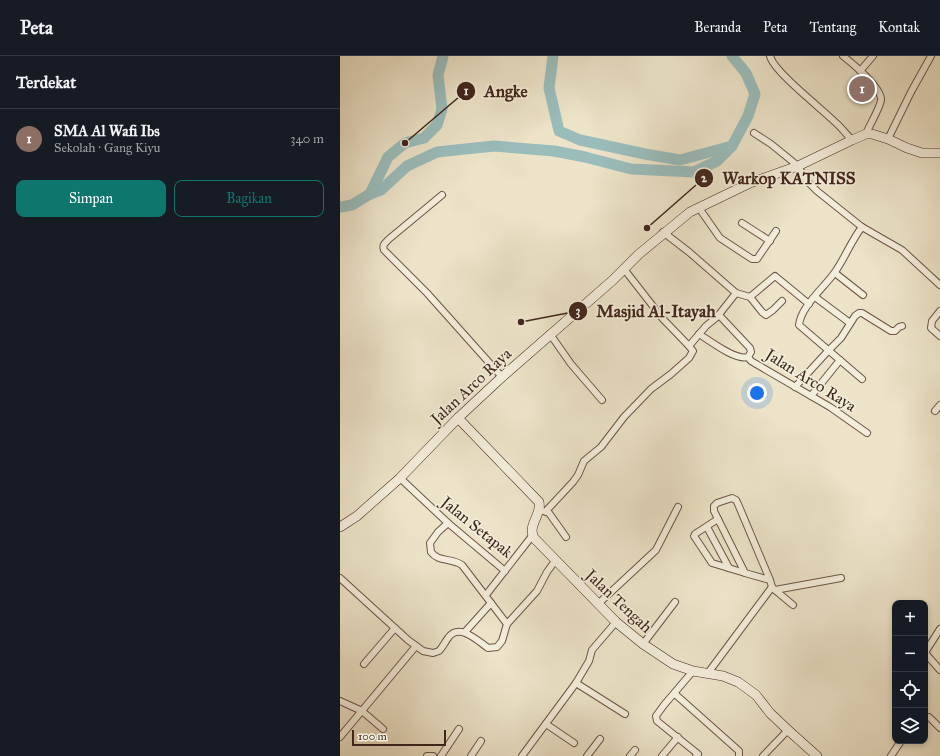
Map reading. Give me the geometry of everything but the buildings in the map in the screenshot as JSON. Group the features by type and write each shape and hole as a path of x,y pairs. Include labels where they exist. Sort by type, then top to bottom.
{"main road":[{"name":"Jalan Arco Raya","path":"340,527 357,516 400,478 458,418 502,376 581,309 663,232 690,212 750,183 798,166 866,134"},
{"path":"866,134 872,134 888,139 922,153 940,153"},
{"path":"458,418 538,502 542,511 532,529 532,536"},
{"name":"Jalan Tengah","path":"532,536 616,622 643,644 673,664 693,671 723,676 738,682 756,695 770,713 817,756"}],"street":[{"path":"770,56 772,62 783,74 835,122 852,140"},
{"path":"843,56 860,71 880,95 881,101 866,134"},
{"path":"860,71 873,56"},
{"path":"888,139 931,56"},
{"path":"754,133 771,144 798,166 810,185 862,227 902,250 940,285"},
{"path":"442,195 383,244 383,248 427,292 502,376"},
{"path":"699,208 720,238 752,260 757,259 776,231"},
{"path":"742,223 770,241"},
{"path":"862,227 855,236 835,273 821,288 801,316 799,325 862,379"},
{"path":"663,232 689,252 736,293 750,297 762,312 766,314 773,310 782,301"},
{"path":"566,537 552,517 542,511 573,482 584,461 601,447 624,418 652,389 672,374 689,358 693,351 663,319 624,269"},
{"path":"835,273 863,295"},
{"path":"750,297 775,276 809,304"},
{"path":"689,346 706,326 719,315 736,293"},
{"path":"815,297 850,323"},
{"path":"940,311 932,321 931,328 940,336"},
{"path":"795,387 841,338 850,323 859,313 862,313 891,331 895,331 902,326"},
{"name":"Jalan Arco Raya","path":"719,315 750,348 751,352 748,357 751,361 830,407 867,433"},
{"path":"550,334 572,364 602,400"},
{"path":"699,334 736,356 745,358 748,357"},
{"path":"811,396 840,360"},
{"path":"934,412 940,405"},
{"name":"Jalan Setapak","path":"400,478 448,523 505,571 532,536"},
{"path":"744,573 714,511 714,506 716,503 732,498 736,500 773,588 793,606"},
{"path":"598,604 656,550 678,507"},
{"path":"718,520 694,536 712,563 770,580"},
{"path":"448,523 438,532 430,543 431,552 437,557 454,560 462,565 507,624"},
{"path":"707,527 729,568"},
{"path":"340,578 395,628 423,651 433,653 439,652 448,637 456,632 465,632 488,648 493,649 497,648 502,641 507,624 537,591 547,572 555,561"},
{"path":"486,595 505,571"},
{"path":"708,673 773,588 841,578"},
{"path":"465,632 491,602"},
{"path":"643,644 675,602"},
{"path":"522,756 576,683 589,661 592,650 616,622"},
{"path":"364,664 395,628"},
{"path":"940,629 926,651 926,654 940,670"},
{"path":"340,737 416,646"},
{"path":"693,671 656,716 658,721 698,755"},
{"path":"576,683 625,714"},
{"path":"675,694 739,751 739,756"},
{"path":"340,702 362,711 383,728"},
{"path":"928,718 940,728"},
{"path":"546,724 574,742"},
{"path":"444,755 459,729"},
{"path":"763,756 788,730"},
{"path":"662,756 678,737"},
{"path":"587,756 600,739"},
{"path":"471,756 480,741"},
{"path":"891,756 899,744"},
{"path":"630,756 635,750"},
{"path":"427,756 433,756"}],"waterway":[{"path":"340,207 352,205 370,194 388,157 405,143 424,138 437,125 442,109 438,75 443,56"},
{"path":"553,56 549,88 559,131 580,140 680,160 732,146 748,116 755,94 746,73 732,56"},
{"path":"370,194 381,190 407,166 437,152 494,146 554,151 585,157 631,169 694,172 717,161 732,146"}],"place":[{"name":"SMA Al Wafi Ibs","path":"862,89"},
{"name":"Angke","path":"405,143"},
{"name":"Warkop KATNISS","path":"647,228"},
{"name":"Masjid Al-Itayah","path":"521,322"}]}
